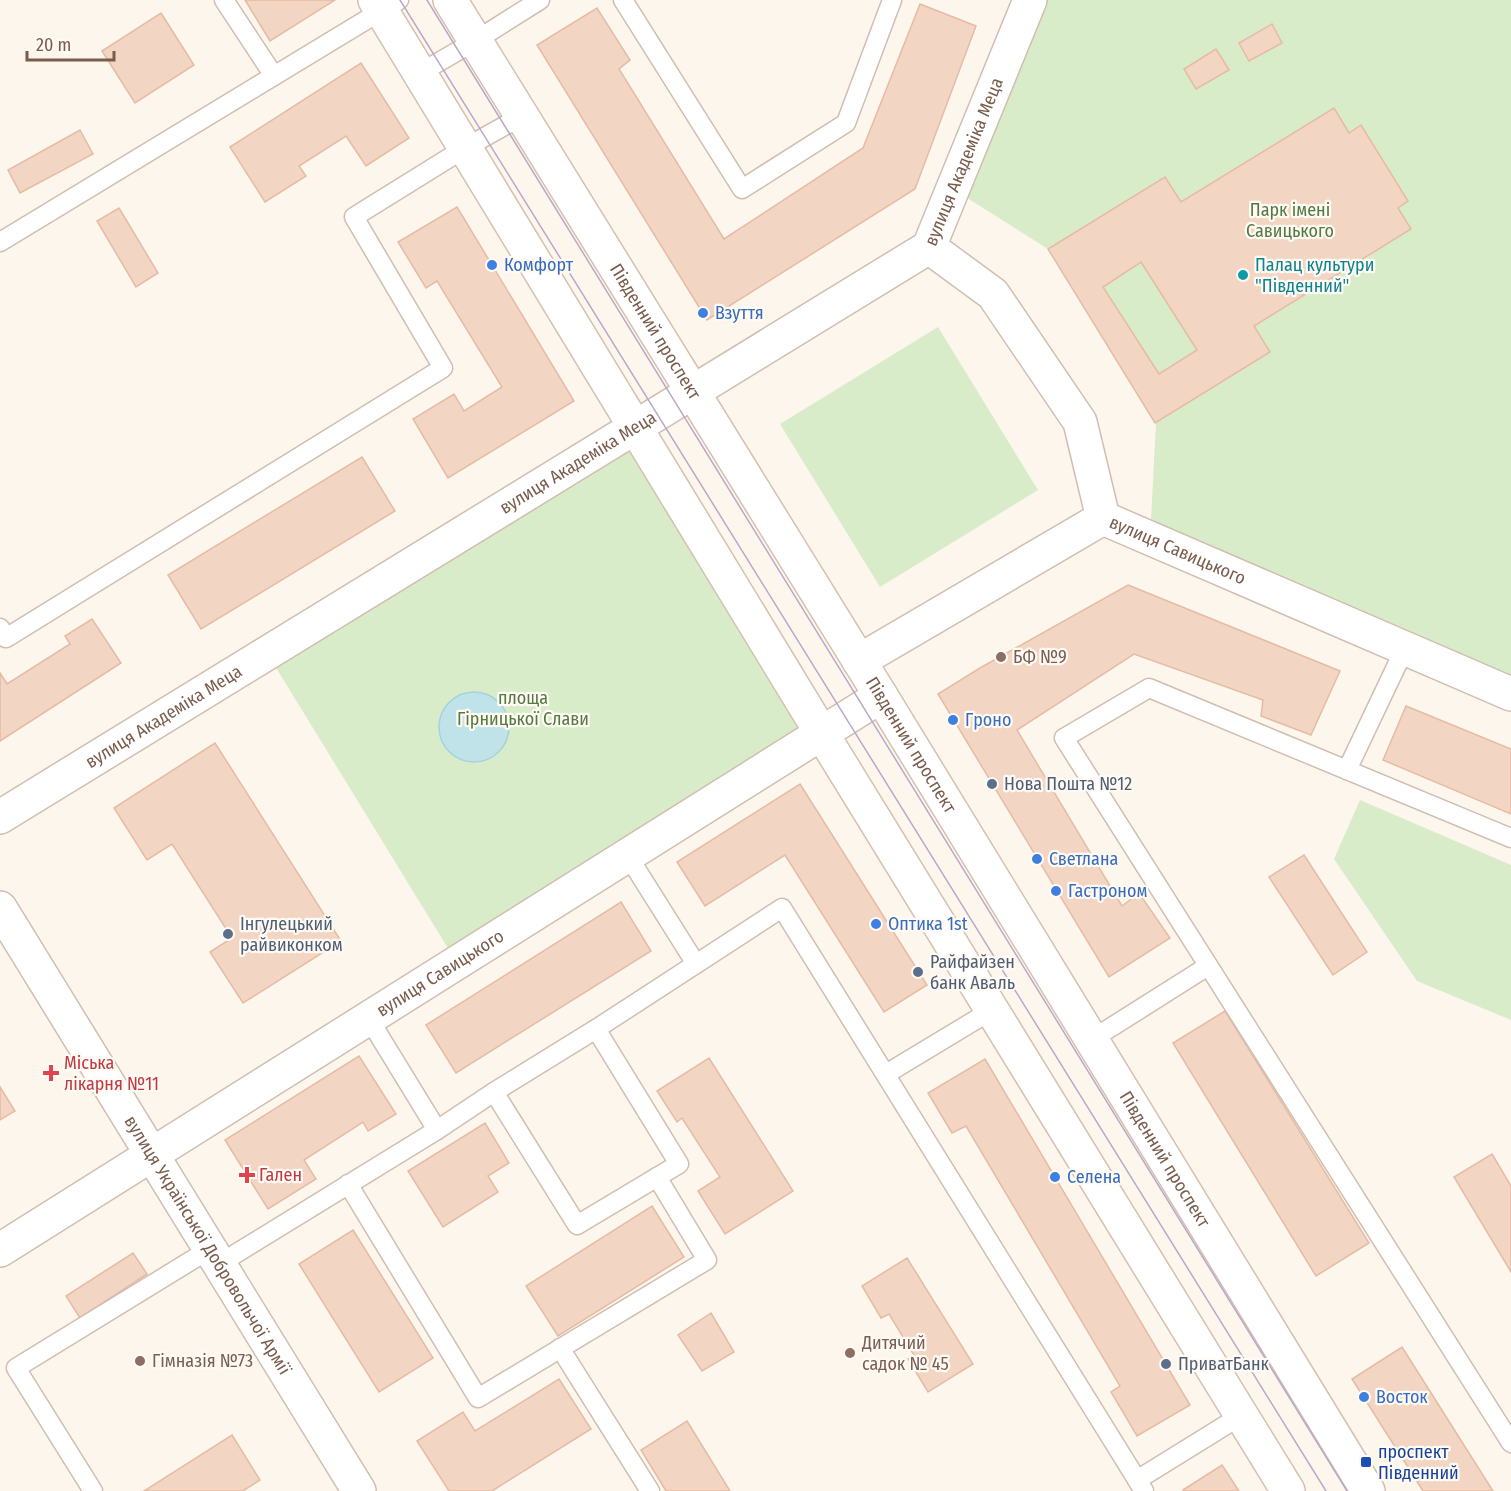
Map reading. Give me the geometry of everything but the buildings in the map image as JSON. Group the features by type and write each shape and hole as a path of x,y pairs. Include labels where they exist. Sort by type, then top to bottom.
{"street":[{"name":"Південний проспект","path":"450,0 881,696 1368,1491"},
{"name":"вулиця Академіка Меца","path":"0,817 929,247 1030,0"},
{"path":"385,3 420,73 465,148 1288,1491"},
{"path":"929,247 993,294 1080,422 1103,518"},
{"name":"вулиця Савицького","path":"859,661 1103,518 1511,694"},
{"name":"вулиця Савицького","path":"0,1250 881,696"},
{"name":"вулиця Української Добровольчої Армії","path":"0,908 359,1491"}],"lane":[{"path":"224,0 274,76"},
{"path":"420,73 540,0"},
{"path":"623,0 742,189 846,123 892,0"},
{"path":"0,242 274,76 385,3"},
{"path":"0,628 6,638 443,368 354,217 465,148 522,116"},
{"path":"1347,770 1405,648"},
{"path":"1511,838 1149,688 1064,738 1511,1443"},
{"path":"627,856 696,964"},
{"path":"93,1491 16,1368 348,1184 596,1029 782,908 1140,1485 1242,1415"},
{"path":"1091,1040 1208,966"},
{"path":"886,1074 992,1010"},
{"path":"369,1019 437,1130"},
{"path":"494,1092 578,1225 679,1164 596,1029"},
{"path":"348,1184 478,1398 707,1260 657,1177"},
{"path":"560,1348 650,1491"}],"green space":[{"name":"Парк імені Савицького","path":"1030,0 1511,0 1511,694 1150,539 1156,423 1048,249 953,189"},
{"path":"938,327 1038,490 880,587 780,424"},
{"name":"площа Гірницької Слави","path":"635,427 822,734 457,963 267,653"},
{"path":"1360,800 1511,865 1511,1020 1417,981 1334,859"}],"water":[{"path":"481,692 494,698 503,707 507,713 509,727 507,741 499,752 488,760 467,762 449,752 441,741 439,720 449,702 460,694"}],"tram line":[{"path":"400,0 1326,1491"},
{"path":"427,0 1347,1491"}],"place":[{"name":"Комфорт","path":"492,265"},
{"name":"Палац культури \"Південний\"","path":"1243,275"},
{"name":"Взуття","path":"703,313"},
{"name":"БФ №9","path":"1001,657"},
{"name":"Гроно","path":"953,720"},
{"name":"Нова Пошта №12","path":"992,784"},
{"name":"Светлана","path":"1037,859"},
{"name":"Гастроном","path":"1056,891"},
{"name":"Оптика 1st","path":"876,924"},
{"name":"Інгулецький райвиконком","path":"228,934"},
{"name":"Райфайзен банк Аваль","path":"918,972"},
{"name":"Міська лікарня №11","path":"51,1073"},
{"name":"Гален","path":"247,1175"},
{"name":"Селена","path":"1055,1177"},
{"name":"Дитячий садок № 45","path":"850,1353"},
{"name":"Гімназія №73","path":"140,1361"},
{"name":"ПриватБанк","path":"1166,1364"},
{"name":"Восток","path":"1364,1397"},
{"name":"проспект Південний","path":"1366,1462"}]}
